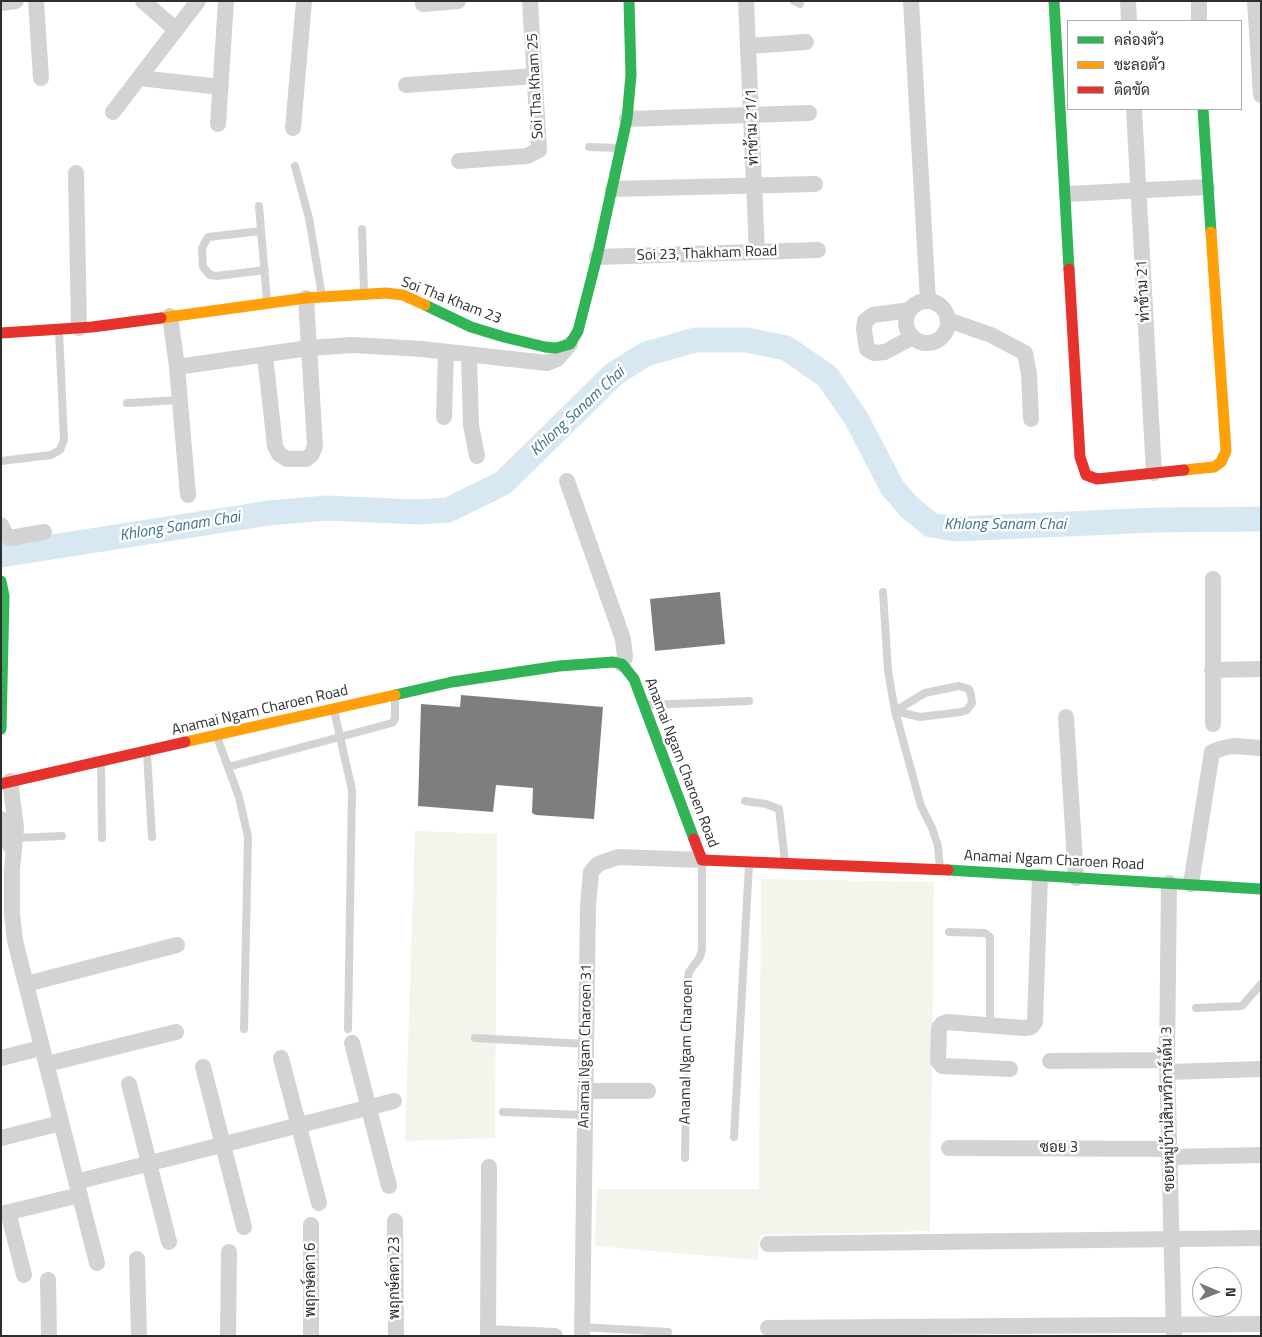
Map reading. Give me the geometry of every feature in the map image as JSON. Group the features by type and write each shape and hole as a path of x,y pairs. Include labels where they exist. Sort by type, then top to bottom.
{"street":[{"path":"1,3 16,1"},
{"path":"36,1 41,78"},
{"path":"143,1 175,29"},
{"path":"113,112 198,1"},
{"path":"218,124 226,1"},
{"path":"293,128 304,1"},
{"path":"424,4 458,1"},
{"name":"Soi Tha Kham 25","path":"459,161 527,156 539,150 530,1"},
{"path":"177,367 265,356 308,348 354,345 446,352 547,363 557,359 578,331 613,189 627,119 631,75 629,1"},
{"name":"ท่าข้าม 21/1","path":"746,1 753,114 758,252"},
{"path":"911,1 928,301"},
{"path":"1054,1 1082,466 1086,475 1098,479 1214,467 1221,462 1226,451 1203,110"},
{"path":"1128,1 1129,20"},
{"path":"1198,1 1199,20"},
{"path":"1255,1 1261,95"},
{"path":"749,46 806,42"},
{"path":"406,85 535,76"},
{"path":"139,78 221,87"},
{"name":"ท่าข้าม 21","path":"1134,110 1154,473"},
{"path":"627,119 809,113"},
{"path":"76,173 79,328"},
{"path":"613,189 815,184"},
{"path":"1067,194 1207,187"},
{"name":"Soi 23, Thakham Road","path":"596,257 818,250"},
{"name":"Soi Tha Kham 23","path":"1,333 79,328 268,303 364,293 403,295 471,327 504,337 545,347 556,348 570,344"},
{"path":"265,356 275,446 279,454 287,459 306,459 312,454 315,446 308,348 314,298"},
{"path":"910,310 906,322 913,337 926,343 940,339 948,327 948,320 944,308 928,301 918,304 910,310 873,315 865,321 864,330 867,349 874,353 885,352 913,337"},
{"path":"170,316 177,367 188,495"},
{"path":"948,320 991,335 1024,352 1029,374 1031,419"},
{"path":"444,417 446,352"},
{"path":"468,355 471,425 477,456"},
{"path":"567,481 624,639 625,658 622,664"},
{"path":"1,525 6,536 10,538 44,532"},
{"path":"1213,579 1213,724"},
{"path":"1,581 4,612 1,729"},
{"name":"Anamai Ngam Charoen Road","path":"4,781 217,737 395,694 493,675 601,661 622,664 634,678 702,860 940,870 1261,889"},
{"path":"1212,670 1261,669"},
{"path":"1066,717 1076,878"},
{"path":"1191,884 1212,752 1234,746 1261,748"},
{"path":"4,781 12,842 13,931 97,1262"},
{"path":"1,819 12,842"},
{"name":"Anamai Ngam Charoen 31","path":"582,1331 588,905 592,872 598,864 618,857 702,860"},
{"path":"1010,1069 950,1068 942,1066 938,1062 939,1028 947,1022 1024,1028 1031,1027 1035,1022 1040,876"},
{"name":"ซอยหมู่บ้าน่สินทวีการ์เด้น 3","path":"1169,883 1168,1066 1174,1330"},
{"path":"26,984 176,945"},
{"path":"47,1064 176,1032"},
{"path":"350,1036 389,1186"},
{"path":"1,1058 42,1048"},
{"path":"281,1058 297,1125 319,1203"},
{"path":"1050,1061 1261,1069"},
{"path":"203,1067 244,1227"},
{"path":"129,1084 169,1242"},
{"path":"585,1091 648,1091"},
{"path":"24,1275 5,1213 148,1163 222,1146 394,1101"},
{"path":"1,1138 61,1123"},
{"name":"ซอย 3","path":"949,1148 1261,1155"},
{"path":"489,1167 488,1335 555,1336"},
{"name":"พฤกษ์ลดา 23","path":"395,1221 396,1336"},
{"name":"พฤกษ์ลดา 6","path":"311,1225 312,1336"},
{"path":"768,1244 1261,1238"},
{"path":"228,1336 229,1252"},
{"path":"137,1259 139,1336"},
{"path":"48,1280 49,1336"},
{"path":"768,1328 1174,1330 1261,1324"}],"lane":[{"path":"590,147 621,148"},
{"path":"295,166 309,218 314,298"},
{"path":"259,206 268,303"},
{"path":"362,229 364,293"},
{"path":"261,231 208,237 202,248 203,266 210,276 265,270"},
{"path":"1,461 51,455 60,450 64,440 59,329"},
{"path":"127,403 180,400"},
{"path":"883,592 888,671 895,711 921,806 932,828 938,846 940,870"},
{"path":"959,686 969,689 971,695 972,703 967,710 962,712 920,717 895,711 924,693 959,686"},
{"path":"228,767 392,723 395,719 395,694"},
{"path":"645,705 749,701"},
{"path":"334,708 352,790 350,1036"},
{"path":"217,737 239,796 248,838 244,1029"},
{"path":"146,752 152,837"},
{"path":"101,762 102,838"},
{"path":"745,801 766,804 779,809 785,862"},
{"path":"12,842 62,836"},
{"name":"Anamal Ngam Charoen","path":"685,1158 688,972 700,957 702,949 702,860"},
{"path":"734,1137 749,862"},
{"path":"949,932 985,933 990,937 990,1025"},
{"path":"1196,1008 1242,1006 1261,984"},
{"path":"475,1038 586,1044"},
{"path":"503,1112 585,1115"},
{"path":"582,1331 668,1332"}],"shaded area":[{"path":"415,831 497,834 495,1138 405,1141"},
{"path":"761,879 934,882 930,1231 761,1235 757,1260 595,1246 597,1189 759,1189"}],"building":[{"path":"720,592 725,644 655,651 650,599"},
{"path":"461,695 603,707 594,819 536,815 532,813 533,788 496,785 493,812 418,806 421,704 460,707"}],"waterway":[{"name":"Khlong Sanam Chai","path":"1,555 269,513 326,508 418,512 448,510 503,483 614,374 646,354 695,340 747,340 786,348 827,376 856,418 892,487 909,507 931,525 956,529 1156,520 1261,519"}],"traffic: fast":[{"path":"425,305 471,327 504,337 545,347 556,348 570,344 578,331 597,257 627,119 631,75 629,1"},
{"path":"1054,1 1069,269"},
{"path":"1203,110 1211,232"},
{"path":"1,581 4,596 1,729"},
{"path":"395,695 452,682 559,666 613,662 622,664 634,679 694,839"},
{"path":"948,870 1261,889"}],"traffic: slow":[{"path":"1184,470 1214,467 1221,462 1226,451 1211,232"},
{"path":"161,318 306,298 386,293 403,295 425,305"},
{"path":"185,742 395,695"}],"traffic: jam":[{"path":"1069,269 1080,457 1086,475 1097,479 1184,470"},
{"path":"1,333 92,327 161,318"},
{"path":"1,784 185,742"},
{"path":"694,839 702,860 948,870"}]}
